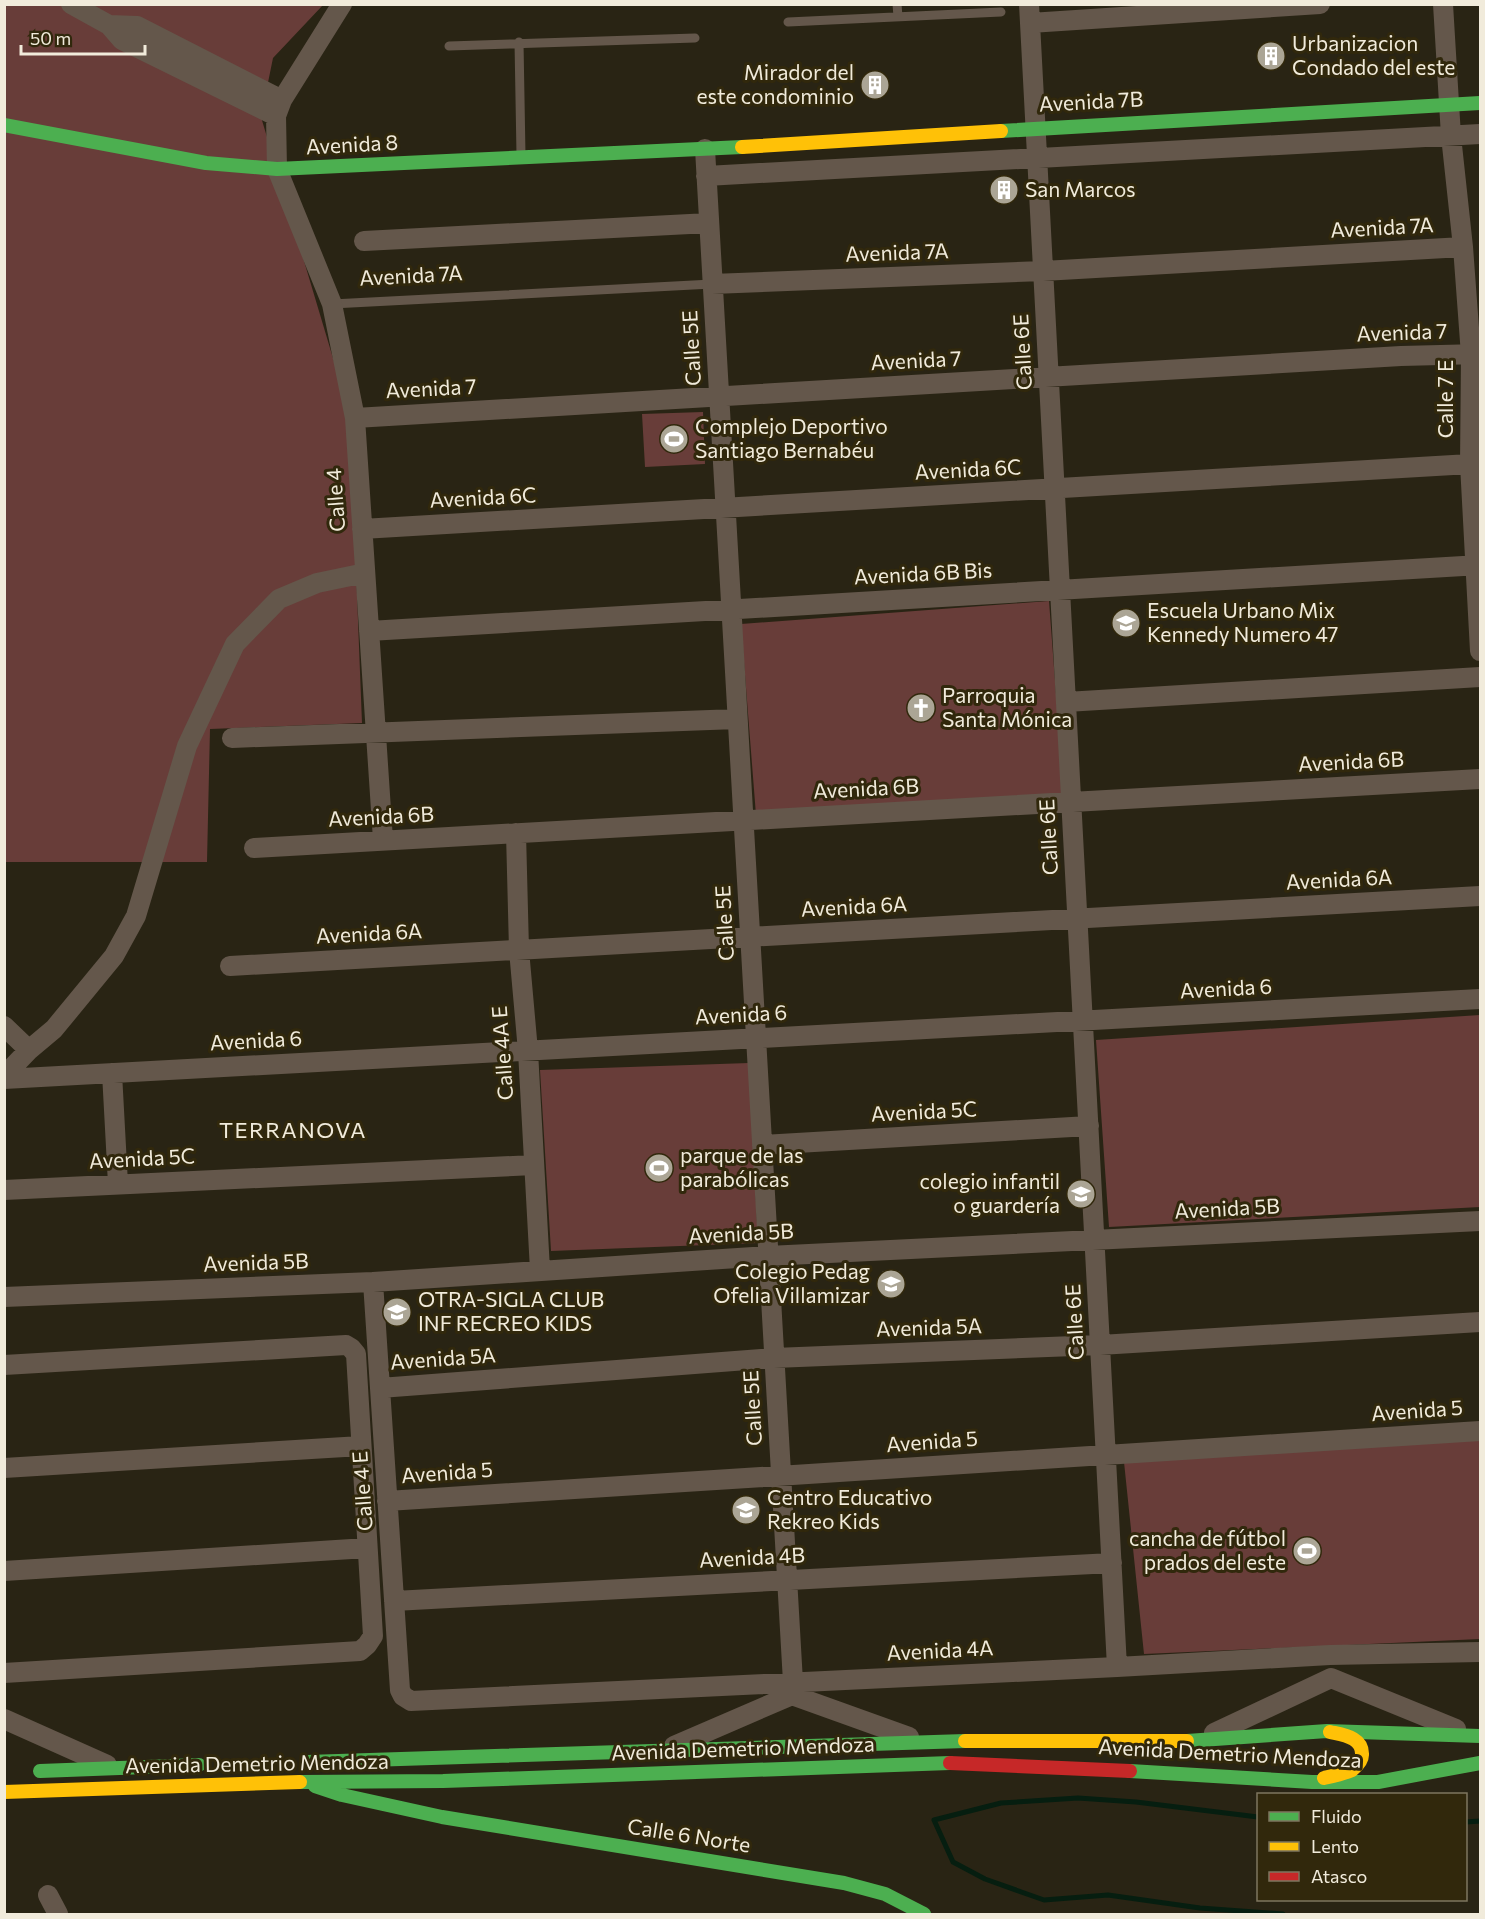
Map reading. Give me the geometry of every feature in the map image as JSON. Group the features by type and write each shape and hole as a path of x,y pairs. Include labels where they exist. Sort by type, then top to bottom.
{"main road":[{"name":"Avenida 7B","path":"705,149 1480,103"},
{"name":"Avenida 8","path":"4,126 206,163 277,169 705,149"},
{"name":"Avenida Demetrio Mendoza","path":"291,1762 660,1752 921,1741 1198,1741 1327,1731 1477,1736"},
{"path":"1312,1782 1351,1770 1362,1758 1362,1750 1356,1741 1327,1731"},
{"name":"Avenida Demetrio Mendoza","path":"4,1792 304,1782 443,1781 966,1762 1312,1782 1378,1782 1480,1763"},
{"name":"Avenida Demetrio Mendoza","path":"28,1771 207,1765"},
{"path":"442,1817 433,1810 430,1799 434,1788 443,1781"},
{"name":"Calle 6 Norte","path":"304,1782 342,1795 442,1817 878,1890 924,1914"}],"street":[{"path":"71,4 109,25 137,26 279,108"},
{"path":"1029,14 1320,4"},
{"name":"Calle 7 E","path":"1443,4 1451,136 1476,355 1470,464 1478,565 1480,651"},
{"path":"277,169 279,108 339,6"},
{"name":"Calle 6E","path":"1029,14 1118,1667"},
{"path":"706,176 1480,134"},
{"path":"843,140 846,169"},
{"name":"Calle 5E","path":"705,149 792,1689"},
{"name":"Calle 4","path":"277,169 332,304 355,418 383,840"},
{"path":"364,241 709,223"},
{"name":"Avenida 7A","path":"712,284 1043,271 1463,248"},
{"name":"Avenida 7","path":"355,418 1401,356 1476,355"},
{"name":"Avenida 6C","path":"362,530 1470,464"},
{"name":"Avenida 6B Bis","path":"369,631 1478,565"},
{"path":"4,1077 29,1050 54,1029 114,957 136,916 187,746 235,644 279,599 317,583 365,573"},
{"path":"1066,702 1480,677"},
{"path":"232,738 737,719"},
{"name":"Avenida 6B","path":"254,848 1480,779"},
{"name":"Calle 4A E","path":"516,833 519,950 528,1051 540,1270"},
{"name":"Avenida 6A","path":"230,966 1480,896"},
{"name":"Avenida 6","path":"4,1077 1480,999"},
{"path":"4,1026 29,1050"},
{"path":"112,1073 118,1184"},
{"name":"Avenida 5C","path":"762,1145 1089,1126"},
{"name":"Avenida 5C","path":"4,1190 534,1165"},
{"name":"Avenida 5B","path":"4,1297 373,1282 768,1256 1480,1221"},
{"name":"Calle 4 E","path":"373,1282 400,1690 403,1696"},
{"name":"Avenida 5A","path":"380,1388 774,1358 1100,1345 1480,1322"},
{"path":"4,1365 346,1345 351,1348 356,1354 373,1636 360,1651 4,1673"},
{"name":"Avenida 5","path":"387,1501 1480,1431"},
{"path":"4,1467 361,1446"},
{"path":"4,1571 367,1548"},
{"name":"Avenida 4B","path":"394,1601 1112,1563"},
{"name":"Avenida 4A","path":"403,1696 411,1701 792,1689 1330,1655 1480,1652"},
{"path":"1330,1655 1331,1678"},
{"path":"1198,1741 1331,1678 1477,1736"},
{"path":"660,1752 792,1689 921,1741"},
{"path":"4,1719 112,1767"},
{"path":"48,1895 58,1914"}],"lane":[{"path":"897,4 898,17"},
{"path":"788,22 1001,12"},
{"path":"449,46 695,38"},
{"path":"519,42 521,157"},
{"name":"Avenida 7A","path":"332,304 712,284"}],"shaded area":[{"path":"5,5 323,5 273,58 261,117 350,415 362,723 210,729 207,862 5,862"},
{"name":"Complejo Deportivo Santiago Bernabéu","path":"703,412 705,464 645,467 642,414"},
{"path":"1049,601 1064,801 756,815 741,624"},
{"path":"1480,1015 1480,1207 1109,1227 1096,1040"},
{"path":"749,1063 758,1243 551,1251 540,1070"},
{"name":"cancha de fútbol prados del este","path":"1480,1438 1480,1639 1144,1654 1124,1462"}],"waterway":[{"path":"1257,1817 1136,1802 1078,1798 1001,1803 934,1820 953,1862 985,1879 1044,1900 1108,1895 1200,1908 1283,1914"},
{"path":"1467,1822 1480,1821"}],"traffic: fast":[{"path":"1001,131 1480,103"},
{"path":"4,125 206,163 277,169 742,147"},
{"path":"1187,1741 1327,1731 1480,1736"},
{"path":"307,1762 965,1741"},
{"path":"300,1782 443,1781 950,1763"},
{"path":"1130,1771 1312,1782 1378,1782 1480,1763"},
{"path":"40,1771 199,1765"},
{"path":"315,1786 342,1795 442,1817 844,1883 885,1894 924,1914"}],"traffic: slow":[{"path":"742,147 1001,131"},
{"path":"1324,1778 1352,1770 1362,1757 1361,1749 1356,1741 1330,1732"},
{"path":"965,1741 1187,1741"},
{"path":"4,1792 300,1782"}],"traffic: jam":[{"path":"950,1763 1130,1771"}],"place":[{"name":"Urbanizacion Condado del este","path":"1271,56"},
{"name":"Mirador del este condominio","path":"875,85"},
{"name":"San Marcos","path":"1004,190"},
{"name":"Complejo Deportivo Santiago Bernabéu","path":"674,439"},
{"name":"Escuela Urbano Mix Kennedy Numero 47","path":"1126,623"},
{"name":"Parroquia Santa Mónica","path":"921,708"},
{"name":"parque de las parabólicas","path":"659,1168"},
{"name":"colegio infantil o guardería","path":"1081,1194"},
{"name":"Colegio Pedag Ofelia Villamizar","path":"891,1284"},
{"name":"OTRA-SIGLA CLUB INF RECREO KIDS","path":"397,1312"},
{"name":"Centro Educativo Rekreo Kids","path":"746,1510"},
{"name":"cancha de fútbol prados del este","path":"1307,1551"}],"district":[{"name":"TERRANOVA","path":"293,1130"}]}
